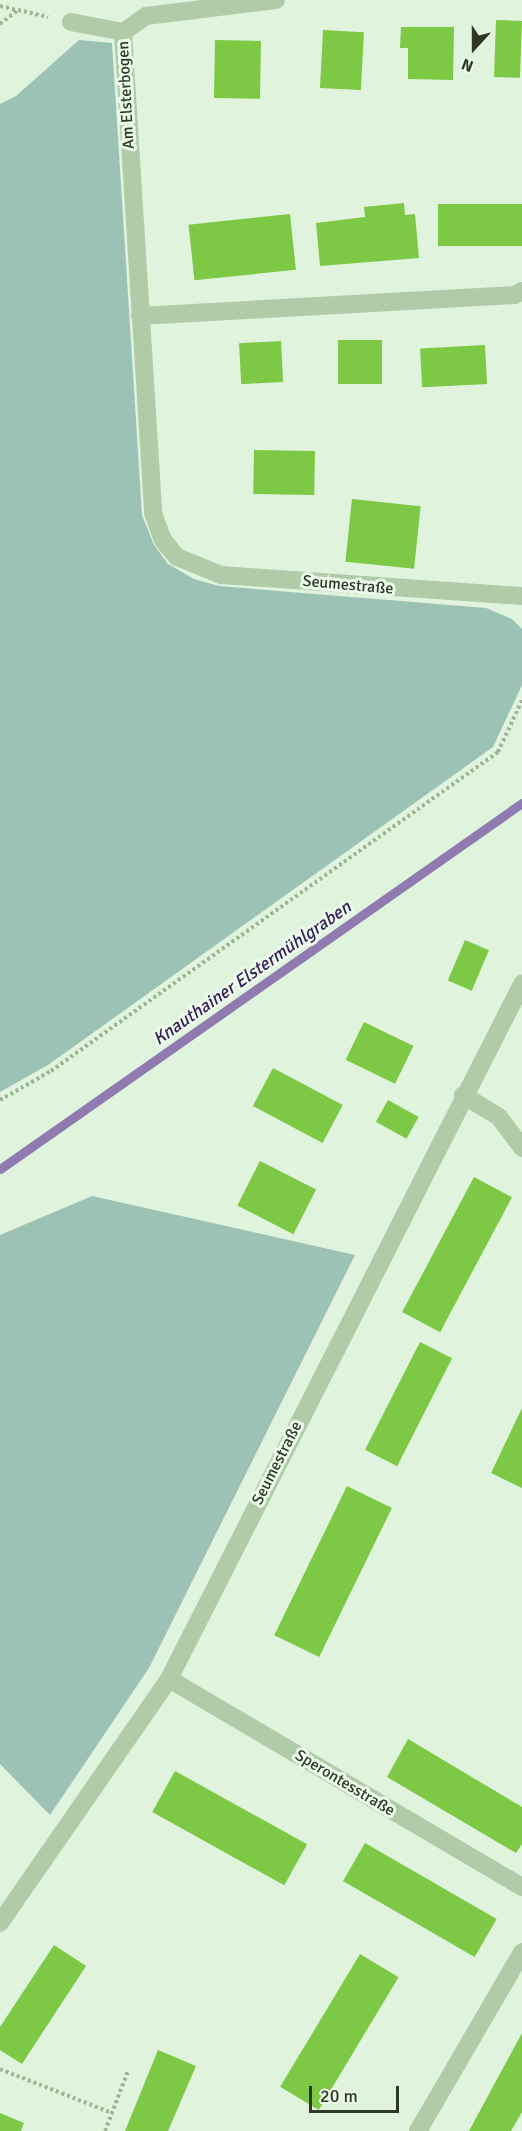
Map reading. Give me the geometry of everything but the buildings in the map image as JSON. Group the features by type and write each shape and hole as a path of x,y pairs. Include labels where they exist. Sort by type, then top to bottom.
{"street":[{"name":"Am Elsterbogen","path":"177,557 164,540 153,513 123,32 146,16 276,0"},
{"path":"71,22 123,32"},
{"path":"140,316 514,296 522,291"},
{"name":"Seumestraße","path":"177,557 221,575 522,596"},
{"name":"Seumestraße","path":"0,1923 169,1679 463,1095 522,984"},
{"path":"463,1095 499,1117 522,1148"},
{"name":"Sperontesstraße","path":"169,1679 522,1887"},
{"path":"418,2131 522,1952"}],"path":[{"path":"0,6 71,22"},
{"path":"0,24 18,10"},
{"path":"0,1100 51,1071 498,752 522,700"},
{"path":"0,2069 112,2114"},
{"path":"105,2131 128,2071"}],"shaded area":[{"path":"79,40 112,43 142,515 154,545 168,564 194,579 219,586 486,608 512,619 522,629 522,685 493,747 48,1065 0,1092 0,104 16,96"},
{"path":"92,1196 355,1255 149,1668 50,1815 0,1764 0,1235"}],"waterway":[{"name":"Knauthainer Elstermühlgraben","path":"0,1169 522,803"}]}
